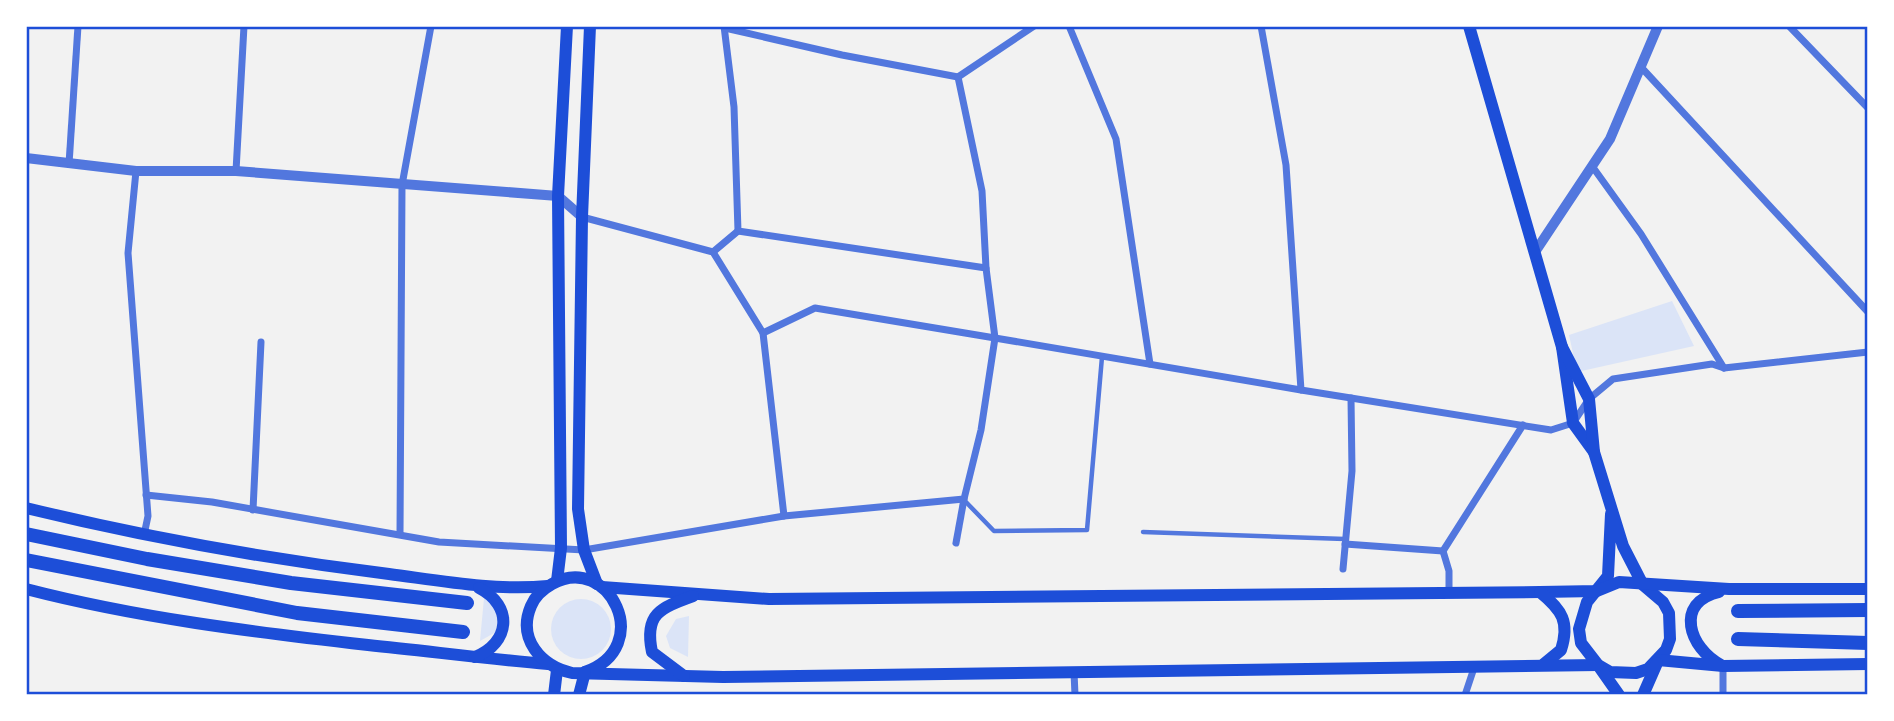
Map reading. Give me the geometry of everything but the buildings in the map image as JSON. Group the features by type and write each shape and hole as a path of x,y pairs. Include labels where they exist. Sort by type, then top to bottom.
{"highway":[{"path":"26,534 291,583 467,603"},
{"path":"26,560 298,613 463,632"},
{"path":"1738,611 1868,610"},
{"path":"1738,639 1868,643"}],"main road":[{"path":"554,695 553,667 534,650 528,636 527,619 534,600 553,583 561,548 558,197 566,26"},
{"path":"579,695 585,672 608,659 620,638 622,622 618,607 599,585 584,550 578,509 582,217 590,26"},
{"path":"1469,26 1562,347 1573,423 1594,452"},
{"path":"1562,347 1588,399 1594,452 1612,514 1643,585 1663,602 1669,613 1670,639 1643,695"},
{"path":"26,508 144,535 346,569 513,589 584,579 599,585 769,599 1541,592 1597,590 1619,582 1729,589 1868,589"},
{"path":"1612,514 1608,576 1581,614 1579,629 1588,656 1598,665 1619,695"},
{"path":"471,658 491,651 499,642 504,628 502,613 492,595 472,585"},
{"path":"26,589 139,615 209,626 635,676 1474,668 1544,664 1598,665 1623,675 1648,669 1658,660 1723,666 1868,664"},
{"path":"1723,666 1698,648 1690,630 1698,603 1709,594 1729,589"},
{"path":"1541,592 1561,609 1566,624 1561,650 1544,664"},
{"path":"684,676 652,652 649,625 658,611 696,594"}],"street":[{"path":"69,164 78,26"},
{"path":"236,171 244,26"},
{"path":"400,534 402,186 431,26"},
{"path":"738,231 734,107 724,27 842,55 958,77 1034,26"},
{"path":"1069,26 1116,139 1150,364"},
{"path":"1261,26 1286,165 1301,390"},
{"path":"1535,252 1610,139 1639,65 1658,26"},
{"path":"1789,26 1868,108"},
{"path":"1639,65 1868,312"},
{"path":"956,543 981,430 996,338 986,268 982,191 958,77"},
{"path":"26,158 136,171 236,171 558,197 582,217 712,252 763,333 784,516"},
{"path":"1592,166 1641,234 1724,368"},
{"path":"136,171 128,253 148,516 144,535"},
{"path":"712,252 738,231 986,268"},
{"path":"763,333 815,308 1551,430 1573,423 1588,399 1614,379 1712,364 1724,368 1868,352"},
{"path":"253,510 261,342"},
{"path":"1343,569 1352,471 1351,398"},
{"path":"1449,592 1449,570 1443,551 1523,425"},
{"path":"146,495 253,510 439,542 584,550 784,516 964,499"},
{"path":"1345,541 1443,551"},
{"path":"1723,666 1723,695"},
{"path":"1465,695 1474,668"},
{"path":"1074,672 1075,695"}],"lane":[{"path":"964,499 993,531 1087,530 1102,356"},
{"path":"1143,532 1345,541"}],"shaded area":[{"path":"1672,301 1694,346 1577,372 1569,335"},
{"path":"484,598 490,601 500,619 496,632 480,641"},
{"path":"575,599 587,599 606,612 611,629 609,641 598,654 587,659 575,659 556,646 551,635 551,623 564,604"},
{"path":"689,616 688,657 670,648 666,636 676,619"}]}
